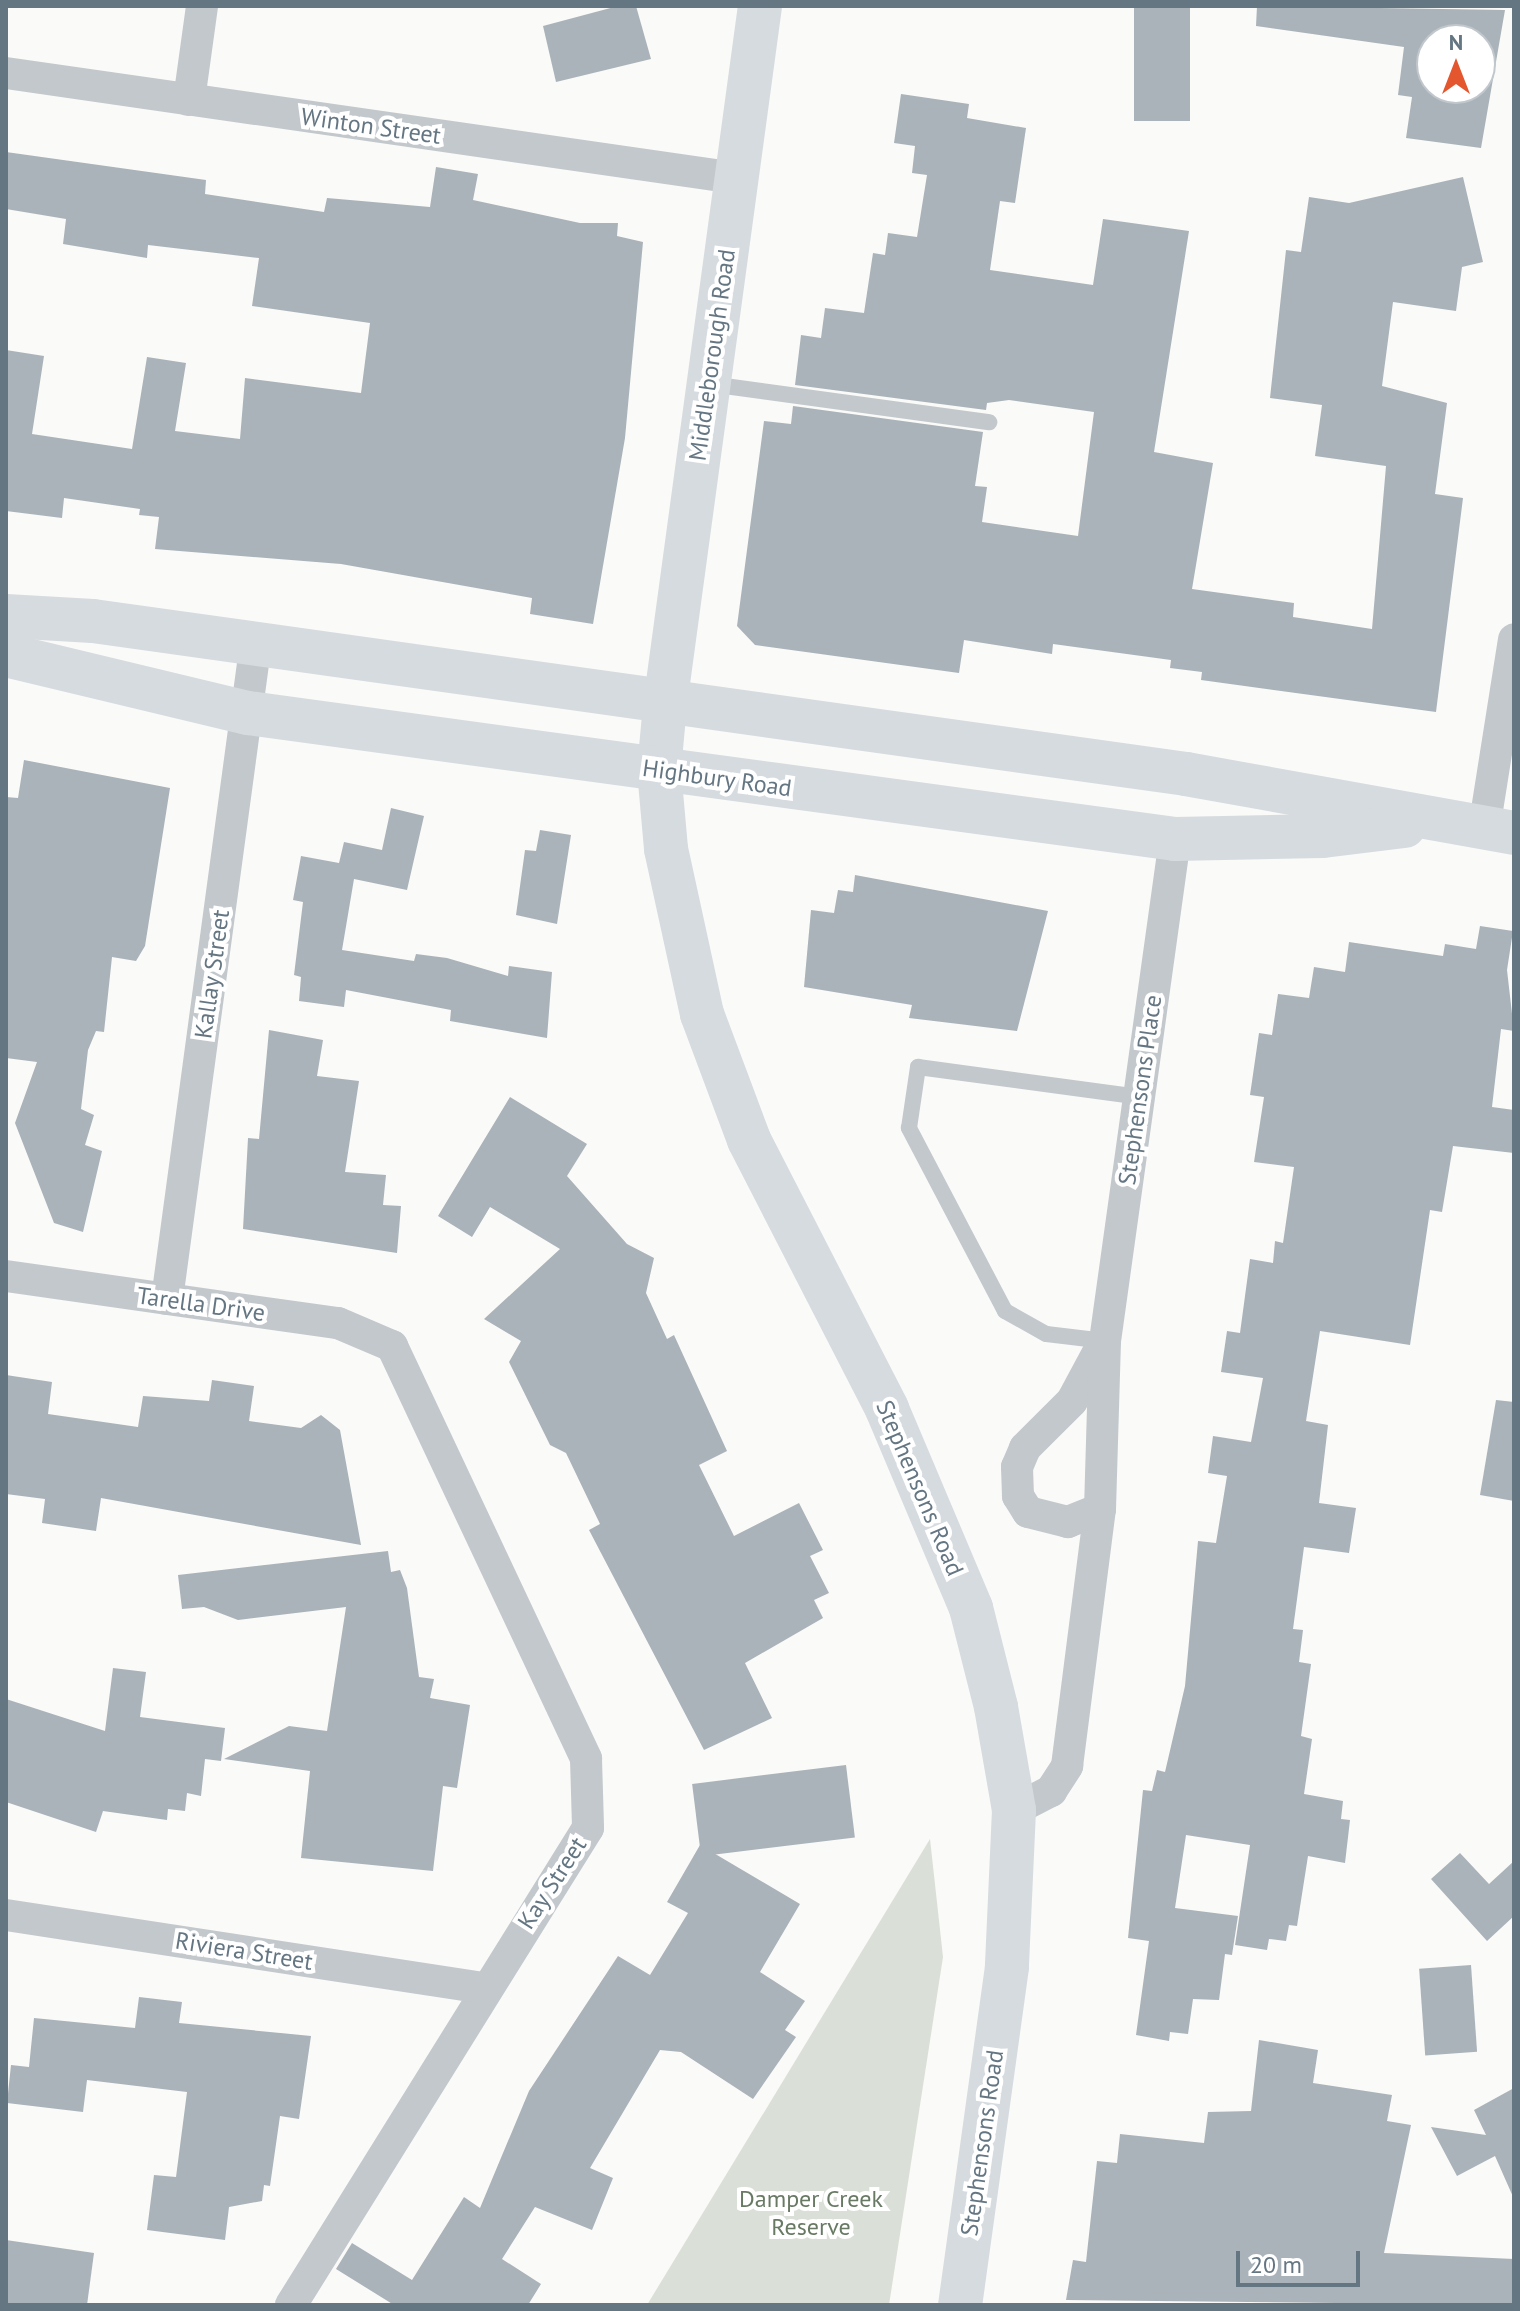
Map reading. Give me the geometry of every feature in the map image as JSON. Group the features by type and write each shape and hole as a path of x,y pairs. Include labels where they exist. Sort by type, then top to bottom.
{"main road":[{"name":"Middleborough Road","path":"665,705 760,6"},
{"name":"Highbury Road","path":"6,616 93,621 255,649 1186,774 1434,822 1499,831"},
{"name":"Highbury Road","path":"6,655 248,713 1175,839 1323,836 1434,822"},
{"name":"Stephensons Road","path":"665,705 659,770 666,849 702,1014 749,1140 887,1409 971,1608 1014,1810 1007,1967 960,2305"},
{"path":"1175,839 1186,774"}],"street":[{"path":"189,100 202,6"},
{"name":"Winton Street","path":"6,73 736,178"},
{"path":"1499,831 1514,639"},
{"name":"Kallay Street","path":"167,1299 255,649"},
{"name":"Stephensons Place","path":"1014,1810 1051,1791 1067,1766 1100,1509 1105,1341 1175,839"},
{"name":"Tarella Drive","path":"6,1276 338,1323 392,1346"},
{"name":"Stephensons Place","path":"1100,1509 1068,1522 1028,1512 1018,1496 1017,1467 1025,1448 1072,1401 1105,1341"},
{"name":"Kay Street","path":"291,2305 483,1988 588,1828 586,1759 392,1346"},
{"name":"Riviera Street","path":"6,1915 483,1988"}],"lane":[{"path":"708,383 989,422"},
{"path":"1105,1341 1046,1334 1005,1311 909,1128 911,1113 918,1067 1139,1097"}],"green space":[{"name":"Damper Creek Reserve","path":"930,1839 943,1957 889,2305 647,2305"}],"building":[{"path":"618,6 636,6 651,59 556,82 543,26"},
{"path":"1134,6 1190,6 1190,121 1134,121"},
{"path":"1257,6 1505,10 1496,62 1496,24 1416,24 1416,104 1489,104 1481,148 1406,138 1412,97 1398,95 1404,47 1256,26"},
{"path":"901,94 969,104 967,118 1026,128 1015,203 1000,201 990,270 1093,285 1103,219 1189,231 1154,452 1213,463 1192,589 1294,603 1293,617 1372,629 1386,466 1315,456 1322,405 1270,398 1286,250 1301,252 1309,197 1349,203 1463,177 1483,262 1462,267 1456,311 1393,302 1382,386 1447,403 1435,494 1463,498 1436,712 1201,680 1202,672 1170,668 1171,660 1053,644 1052,654 964,640 959,673 755,645 737,626 764,421 791,424 793,406 983,432 975,486 987,487 982,522 1078,536 1094,412 1009,400 987,403 986,410 795,385 801,335 821,338 825,308 864,313 873,253 885,255 888,233 917,237 927,175 912,173 915,146 894,143"},
{"path":"6,152 206,180 205,194 324,212 327,198 430,207 436,167 478,174 473,200 580,223 618,223 617,236 643,242 625,438 593,624 530,614 532,598 341,564 155,549 159,517 139,515 140,509 64,498 62,518 6,511 6,350 44,356 32,434 132,449 147,357 186,363 175,431 240,439 245,378 361,393 370,323 252,306 259,258 148,245 147,258 63,244 66,219 6,209"},
{"path":"24,760 170,788 145,946 136,961 112,957 104,1032 96,1031 88,1050 81,1109 94,1115 85,1145 102,1151 83,1232 54,1223 15,1123 37,1062 6,1058 6,797 18,798"},
{"path":"391,808 424,816 407,890 354,879 342,950 414,961 416,954 447,958 508,976 509,966 552,972 547,1038 450,1021 451,1010 346,990 344,1007 299,1001 301,977 294,975 303,902 293,900 301,856 339,863 344,842 382,850"},
{"path":"540,830 571,835 557,924 516,915 525,850 536,851"},
{"path":"855,875 1048,911 1017,1031 909,1018 912,1005 804,987 811,910 834,913 838,890 853,892"},
{"path":"1480,926 1513,931 1507,970 1514,1031 1501,1029 1492,1107 1514,1110 1514,1153 1453,1146 1442,1212 1430,1210 1410,1345 1320,1331 1306,1421 1328,1425 1319,1503 1356,1508 1349,1553 1304,1547 1293,1629 1303,1630 1299,1662 1311,1664 1301,1736 1312,1739 1304,1794 1343,1801 1341,1819 1350,1820 1345,1863 1308,1856 1297,1926 1289,1925 1286,1941 1269,1939 1267,1950 1235,1945 1250,1845 1186,1835 1175,1908 1238,1916 1232,1955 1225,1954 1219,2000 1193,1999 1188,2034 1170,2032 1169,2041 1136,2035 1149,1941 1128,1938 1143,1790 1152,1791 1157,1770 1165,1772 1185,1686 1198,1541 1216,1543 1227,1476 1208,1473 1213,1436 1251,1442 1263,1378 1221,1372 1227,1331 1240,1333 1250,1259 1273,1263 1275,1241 1283,1243 1294,1167 1254,1162 1264,1097 1250,1095 1259,1033 1272,1035 1278,994 1309,998 1314,967 1345,972 1349,942 1443,956 1445,944 1476,949"},
{"path":"269,1030 323,1040 317,1076 359,1081 345,1172 386,1175 383,1205 401,1206 397,1253 243,1229 248,1138 259,1139"},
{"path":"510,1097 587,1144 567,1176 627,1244 654,1258 646,1293 667,1339 674,1335 727,1451 699,1465 734,1536 799,1503 823,1550 810,1556 829,1593 814,1600 823,1618 745,1663 772,1718 704,1750 589,1530 600,1524 566,1453 550,1445 509,1362 521,1341 484,1319 560,1249 490,1207 472,1237 438,1216"},
{"path":"6,1375 52,1382 48,1414 138,1427 143,1396 209,1401 212,1380 254,1386 249,1421 301,1428 321,1415 340,1430 361,1545 101,1498 96,1531 42,1523 45,1499 6,1494"},
{"path":"1496,1400 1514,1402 1514,1501 1480,1495"},
{"path":"388,1551 391,1572 400,1570 407,1588 419,1677 434,1679 430,1698 470,1705 457,1788 443,1786 433,1871 301,1858 310,1771 224,1759 289,1726 327,1731 346,1607 238,1620 204,1607 182,1609 178,1575"},
{"path":"113,1668 146,1672 140,1717 225,1728 221,1761 205,1759 201,1796 187,1793 185,1811 168,1809 167,1820 103,1811 96,1832 6,1802 6,1699 105,1731"},
{"path":"846,1765 855,1837 701,1856 692,1784"},
{"path":"700,1845 800,1904 760,1972 805,2001 785,2030 796,2037 753,2099 681,2052 660,2050 590,2168 613,2178 592,2230 535,2207 502,2259 541,2284 528,2305 394,2305 336,2269 352,2243 412,2280 464,2197 480,2208 529,2091 618,1956 650,1975 688,1913 667,1902"},
{"path":"1460,1853 1489,1884 1514,1861 1514,1916 1487,1941 1431,1879"},
{"path":"1471,1965 1477,2052 1425,2055 1419,1969"},
{"path":"139,1997 182,2002 179,2023 311,2036 299,2119 280,2116 270,2186 264,2185 262,2201 229,2207 225,2240 147,2230 154,2175 176,2177 187,2092 87,2080 83,2112 7,2103 11,2065 29,2067 34,2018 135,2028"},
{"path":"1259,2040 1318,2050 1313,2083 1392,2095 1387,2121 1411,2125 1384,2253 1514,2259 1514,2305 1066,2300 1073,2260 1086,2262 1097,2161 1117,2163 1120,2134 1204,2143 1208,2112 1251,2111"},
{"path":"1514,2088 1514,2199 1495,2156 1457,2176 1431,2127 1486,2135 1474,2110"},
{"path":"6,2240 94,2253 87,2305 6,2305"}]}
